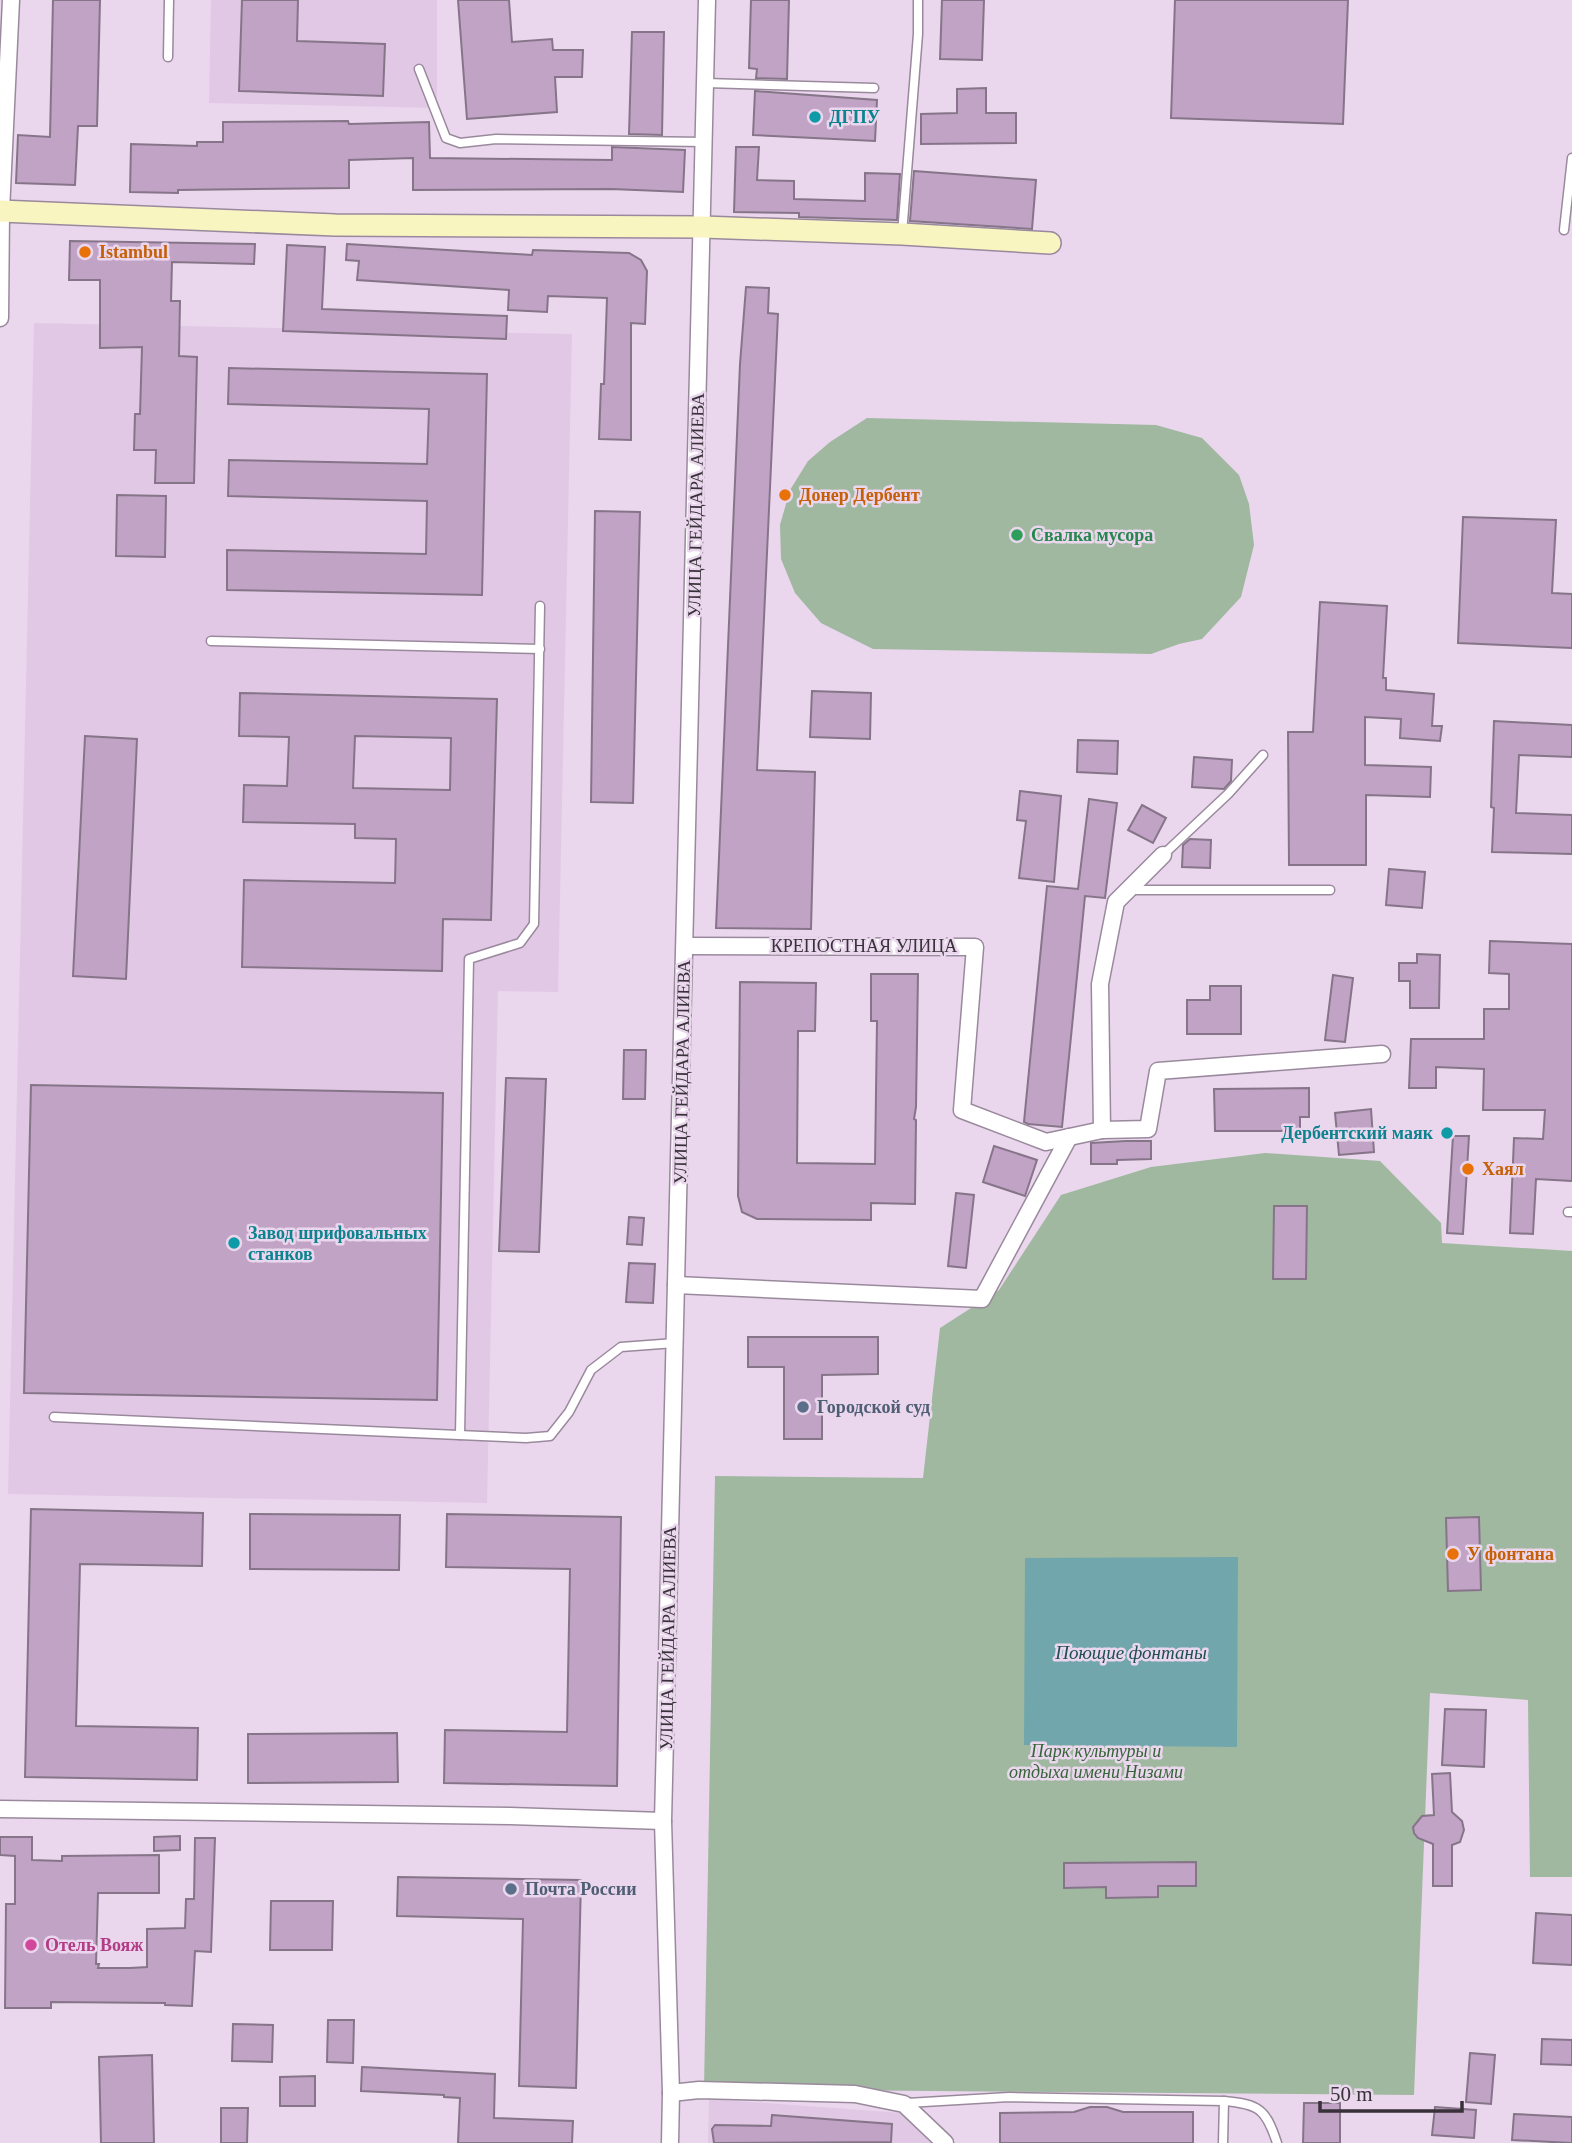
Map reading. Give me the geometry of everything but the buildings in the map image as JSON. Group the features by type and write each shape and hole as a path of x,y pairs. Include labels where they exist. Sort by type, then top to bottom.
{"street":[{"path":"0,318 4,65 11,0"},
{"name":"УЛИЦА ГЕЙДАРА АЛИЕВА","path":"670,2143 663,1821 708,0"},
{"path":"1,211 335,225 703,227 902,234 1050,243"},
{"path":"1102,1130 1100,984 1116,902 1163,855"},
{"name":"КРЕПОСТНАЯ УЛИЦА","path":"685,946 975,947 962,1110 1046,1142 1102,1130 1148,1129 1158,1071 1382,1054"},
{"path":"676,1285 982,1299 1069,1137"},
{"path":"0,1809 663,1821"},
{"path":"671,2093 699,2090 855,2094 904,2104 945,2143"}],"lane":[{"path":"168,57 169,0"},
{"path":"902,234 918,34 918,0"},
{"path":"419,69 446,138 460,143 496,139 705,142"},
{"path":"706,83 874,88"},
{"path":"1564,230 1572,158"},
{"path":"460,1435 469,959 520,943 534,924 540,606"},
{"path":"211,641 540,649"},
{"path":"1163,855 1228,794 1263,755"},
{"path":"1127,890 1330,890"},
{"path":"54,1417 526,1438 550,1436 569,1412 591,1370 621,1347 675,1343"},
{"path":"904,2104 1009,2097 1248,2102 1264,2112 1277,2143"},
{"path":"1223,2143 1224,2101"}],"shaded area":[{"path":"211,0 437,0 437,108 209,103"},
{"path":"34,323 572,334 558,992 498,991 487,1503 8,1494"},
{"path":"709,2099 903,2113 931,2143 708,2143"}],"green space":[{"name":"Свалка мусора","path":"867,418 1156,425 1202,438 1239,475 1249,504 1254,545 1241,597 1202,639 1151,654 873,649 821,623 795,593 781,559 780,525 790,490 808,461 830,442"},
{"name":"Парк культуры и отдыха имени Низами","path":"1265,1153 1380,1161 1441,1223 1442,1243 1572,1251 1572,1877 1530,1877 1528,1700 1430,1693 1414,2095 704,2089 715,1476 923,1478 940,1328 999,1290 1061,1195 1151,1167"}],"water":[{"name":"Поющие фонтаны","path":"1238,1557 1237,1747 1024,1745 1025,1558"}],"place":[{"name":"ДГПУ","path":"815,117"},
{"name":"Istambul","path":"85,252"},
{"name":"Донер Дербент","path":"785,495"},
{"name":"Свалка мусора","path":"1017,535"},
{"name":"Дербентский маяк","path":"1447,1133"},
{"name":"Хаял","path":"1468,1169"},
{"name":"Завод шрифовальных станков","path":"234,1243"},
{"name":"Городской суд","path":"803,1407"},
{"name":"У фонтана","path":"1453,1554"},
{"name":"Почта России","path":"511,1889"},
{"name":"Отель Вояж","path":"31,1945"}]}
